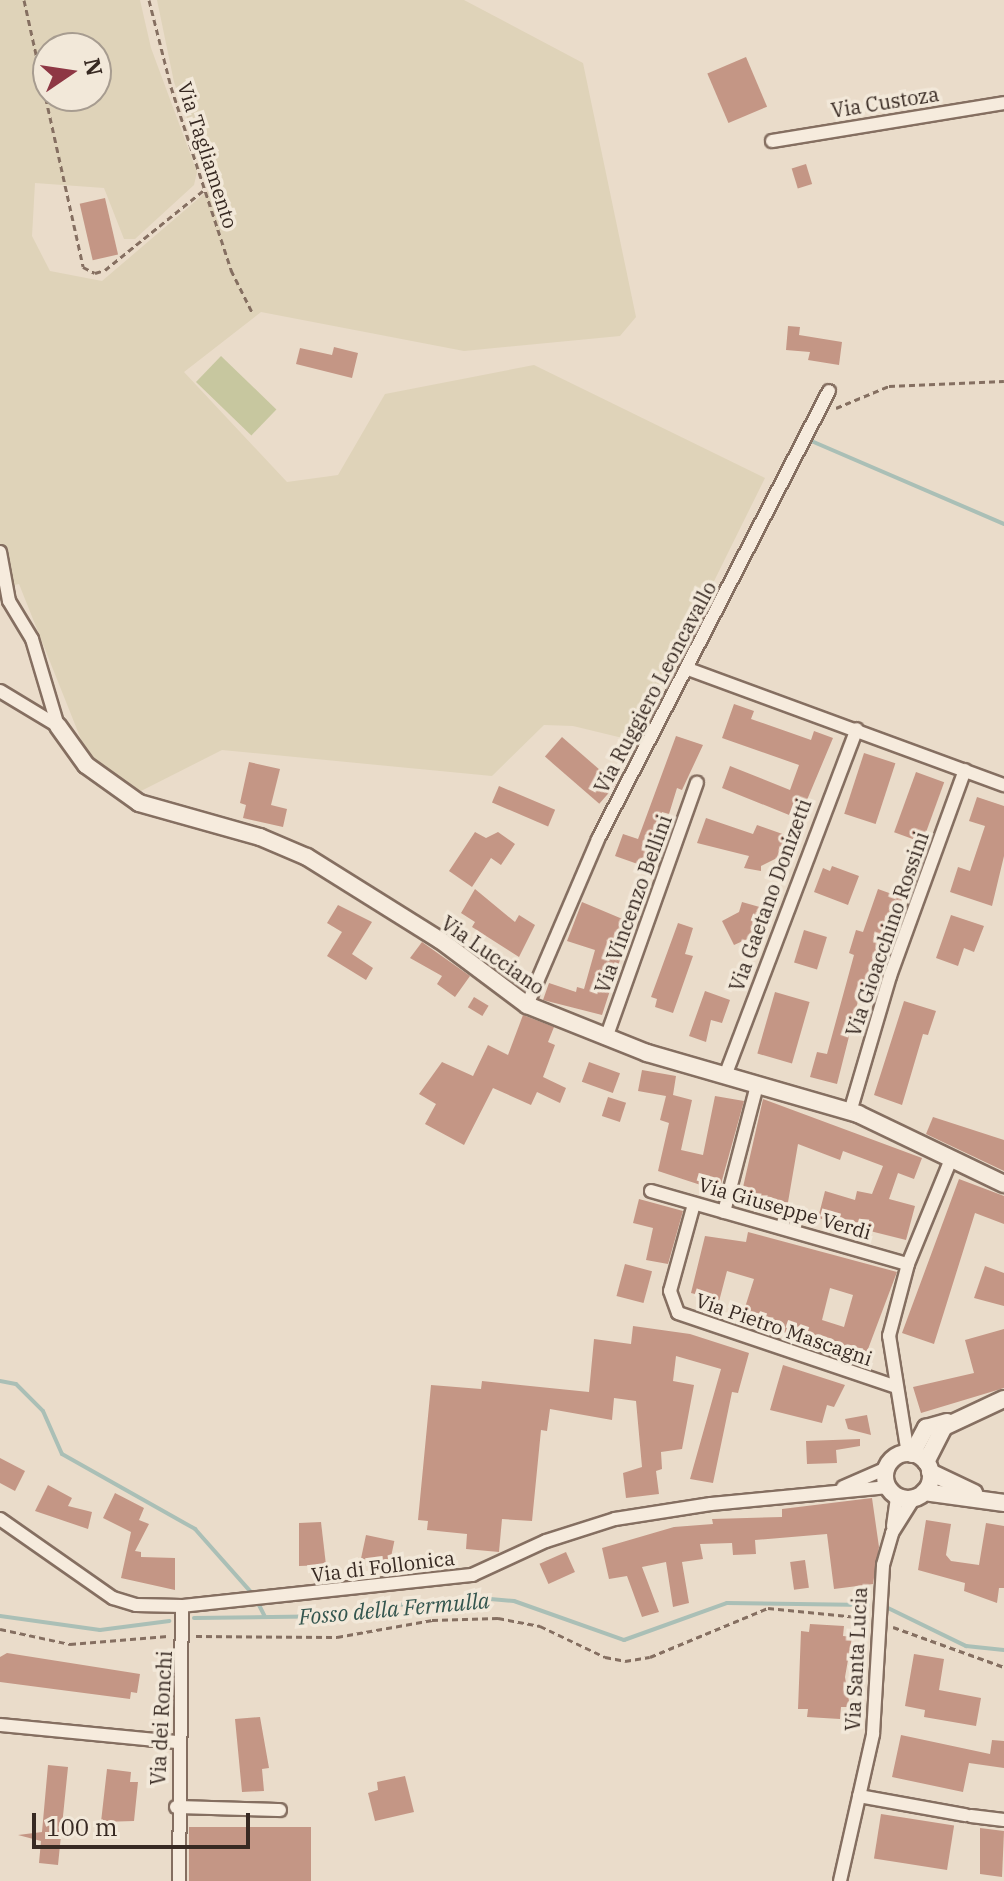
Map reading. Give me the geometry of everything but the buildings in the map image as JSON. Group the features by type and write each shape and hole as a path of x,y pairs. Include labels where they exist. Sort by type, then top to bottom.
{"street":[{"name":"Via Custoza","path":"772,141 1004,103"},
{"name":"Via Ruggiero Leoncavallo","path":"527,1005 598,839 829,391"},
{"path":"0,552 9,601 32,639 58,726"},
{"path":"688,669 1004,785"},
{"name":"Via Lucciano","path":"0,691 58,726 86,765 139,803 260,837 307,857 440,940 527,1005 606,1038 850,1112 1004,1184"},
{"name":"Via Gaetano Donizetti","path":"725,1076 857,729"},
{"name":"Via Gioacchino Rossini","path":"850,1112 890,976 965,770"},
{"name":"Via Vincenzo Bellini","path":"606,1038 697,783"},
{"path":"724,1212 757,1085"},
{"path":"919,1461 896,1387 889,1336 908,1264 951,1159"},
{"name":"Via Giuseppe Verdi","path":"651,1191 908,1264"},
{"name":"Via Pietro Mascagni","path":"694,1204 670,1291 678,1313 896,1387"},
{"path":"906,1494 919,1461 937,1434 952,1421 1004,1399"},
{"path":"906,1494 887,1468 919,1461 986,1499"},
{"name":"Via di Follonica","path":"833,1492 887,1468"},
{"name":"Via di Follonica","path":"0,1519 113,1598 136,1605 182,1606 472,1575 546,1541 615,1519 833,1492 906,1494"},
{"path":"906,1494 1004,1503"},
{"name":"Via Santa Lucia","path":"840,1881 874,1722 881,1575 906,1494"},
{"name":"Via dei Ronchi","path":"179,1881 176,1807 182,1606"},
{"path":"0,1725 178,1742"},
{"path":"859,1796 1004,1820"},
{"path":"176,1807 280,1810"}],"path":[{"path":"24,0 83,267 95,273 105,270 205,189"},
{"name":"Via Tagliamento","path":"149,0 237,288 253,314"},
{"path":"816,418 889,386 1004,381"},
{"path":"194,1636 337,1637 432,1620 498,1618 540,1626 605,1657 625,1661 650,1657 768,1608 878,1619 924,1642 1004,1667"},
{"path":"0,1629 70,1644 171,1635"}],"shaded area":[{"path":"0,0 140,0 151,48 197,172 194,185 135,239 124,239 104,188 35,183 32,236 50,271 102,281 212,187 174,82 157,0 464,0 583,63 636,317 620,336 464,351 261,312 184,372 287,482 338,475 385,394 534,365 765,478 635,741 573,726 544,725 492,776 222,750 141,791 88,757 19,584 0,588"}],"green space":[{"path":"221,356 276,409 251,435 196,382"}],"waterway":[{"path":"809,440 1004,524"},
{"path":"0,1381 16,1384 43,1411 62,1454 195,1529 250,1591"},
{"name":"Fosso della Fermulla","path":"194,1618 343,1616 405,1604 479,1598 514,1601 624,1640 727,1603 868,1605"},
{"path":"259,1605 265,1617"},
{"name":"Fosso della Fermulla","path":"888,1608 966,1646 1004,1650"},
{"name":"Fosso della Fermulla","path":"0,1616 100,1630 169,1621"}]}
